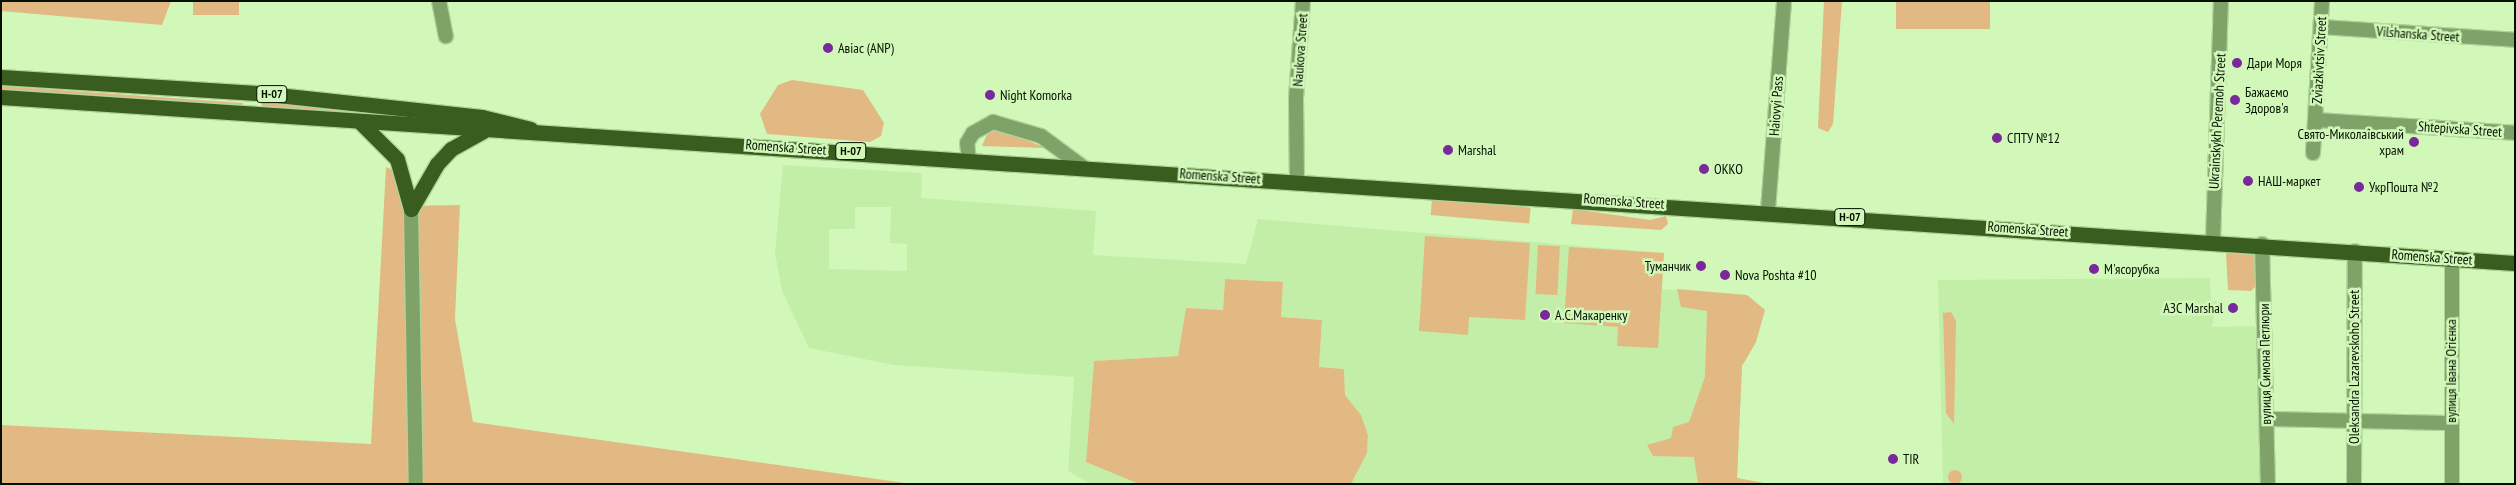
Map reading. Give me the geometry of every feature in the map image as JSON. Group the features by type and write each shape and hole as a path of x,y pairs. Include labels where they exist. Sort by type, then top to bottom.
{"main road":[{"name":"Н-07","path":"1,77 268,94 482,116 540,132"},
{"name":"Н-07","path":"1,97 483,131 540,132"},
{"path":"360,122 397,159 411,209"},
{"path":"411,209 437,164 451,149 483,131"},
{"name":"Romenska Street","path":"540,132 733,143 1297,182 1768,210 2213,240 2515,263"}],"street":[{"path":"439,1 446,36"},
{"name":"Naukova Street","path":"1297,182 1296,98 1303,1"},
{"name":"Haiovyi Pass","path":"1768,210 1784,1"},
{"name":"Ukrainskykh Peremoh Street","path":"2213,240 2222,1"},
{"name":"Zviazkivtsiv Street","path":"2313,153 2322,1"},
{"name":"Vilshanska Street","path":"2321,27 2515,40"},
{"name":"Shtepivska Street","path":"2316,120 2515,133"},
{"path":"969,159 970,138 993,122 1041,136 1083,167"},
{"path":"411,209 416,484"},
{"name":"вулиця Симона Петлюри","path":"2262,244 2268,484"},
{"name":"Oleksandra Lazarevskoho Street","path":"2354,484 2355,251"},
{"name":"вулиця Івана Огієнка","path":"2452,259 2450,423 2452,484"},
{"path":"2267,419 2450,423"}],"shaded area":[{"path":"1,1 171,1 162,25 1,11"},
{"path":"193,1 239,1 239,15 193,15"},
{"path":"1824,1 1842,1 1833,124 1828,132 1818,128"},
{"path":"1896,1 1990,1 1990,29 1896,29"},
{"path":"792,80 863,90 884,123 881,136 870,142 767,134 760,114 778,85"},
{"path":"1,86 243,103 243,109 1,92"},
{"path":"262,102 354,108 353,114 262,108"},
{"path":"1003,130 1045,148 982,146 988,132"},
{"path":"783,165 922,173 921,198 1096,211 1093,255 1246,264 1258,219 1664,253 1662,289 1747,295 1765,310 1756,342 1742,366 1737,478 1769,484 1351,484 1367,453 1368,435 1361,415 1345,395 1344,369 1319,367 1322,320 1281,317 1283,283 1225,279 1223,310 1186,308 1178,356 1094,361 1086,462 1139,484 1091,484 1068,471 1074,377 894,365 809,348 782,291 775,253","holes":["855,207 891,207 890,243 907,244 907,271 829,269 829,229 855,229"]},
{"path":"386,167 398,172 406,206 460,205 455,319 473,422 912,484 1,484 1,425 371,444"},
{"path":"1432,199 1531,208 1529,224 1431,215"},
{"path":"1573,209 1650,220 1666,216 1668,224 1661,230 1571,224"},
{"path":"1425,236 1530,243 1525,320 1469,317 1468,335 1419,331"},
{"path":"1538,245 1560,246 1557,295 1535,294"},
{"path":"1569,247 1664,253 1658,348 1617,346 1618,327 1564,323"},
{"path":"2226,253 2256,255 2257,285 2251,291 2228,290"},
{"path":"2210,278 2211,301 2217,301 2212,327 2258,326 2261,484 1943,484 1938,280"},
{"path":"1225,279 1283,282 1281,317 1322,320 1319,367 1344,369 1345,395 1361,415 1368,435 1367,453 1351,484 1139,484 1086,462 1094,361 1178,356 1186,308 1223,310"},
{"path":"1677,289 1747,295 1765,310 1756,342 1742,366 1737,478 1769,484 1698,484 1694,457 1653,456 1647,445 1671,438 1673,427 1689,422 1705,377 1707,311 1681,307"},
{"path":"1951,312 1956,321 1954,424 1946,413 1943,313"},
{"path":"1952,470 1958,470 1962,477 1958,484 1952,484 1948,480 1948,474"}],"place":[{"name":"Авіас (ANP)","path":"828,48"},
{"name":"Дари Моря","path":"2237,63"},
{"name":"Night Komorka","path":"990,95"},
{"name":"Бажаємо Здоров'я","path":"2235,100"},
{"name":"СПТУ №12","path":"1997,138"},
{"name":"Свято-Миколаївський храм","path":"2414,142"},
{"name":"Marshal","path":"1448,150"},
{"name":"ОККО","path":"1704,169"},
{"name":"НАШ-маркет","path":"2248,181"},
{"name":"УкрПошта №2","path":"2359,187"},
{"name":"Туманчик","path":"1701,266"},
{"name":"М'ясорубка","path":"2094,269"},
{"name":"Nova Poshta #10","path":"1725,275"},
{"name":"АЗС Marshal","path":"2233,308"},
{"name":"А.С.Макаренку","path":"1545,315"},
{"name":"TIR","path":"1893,459"}]}
